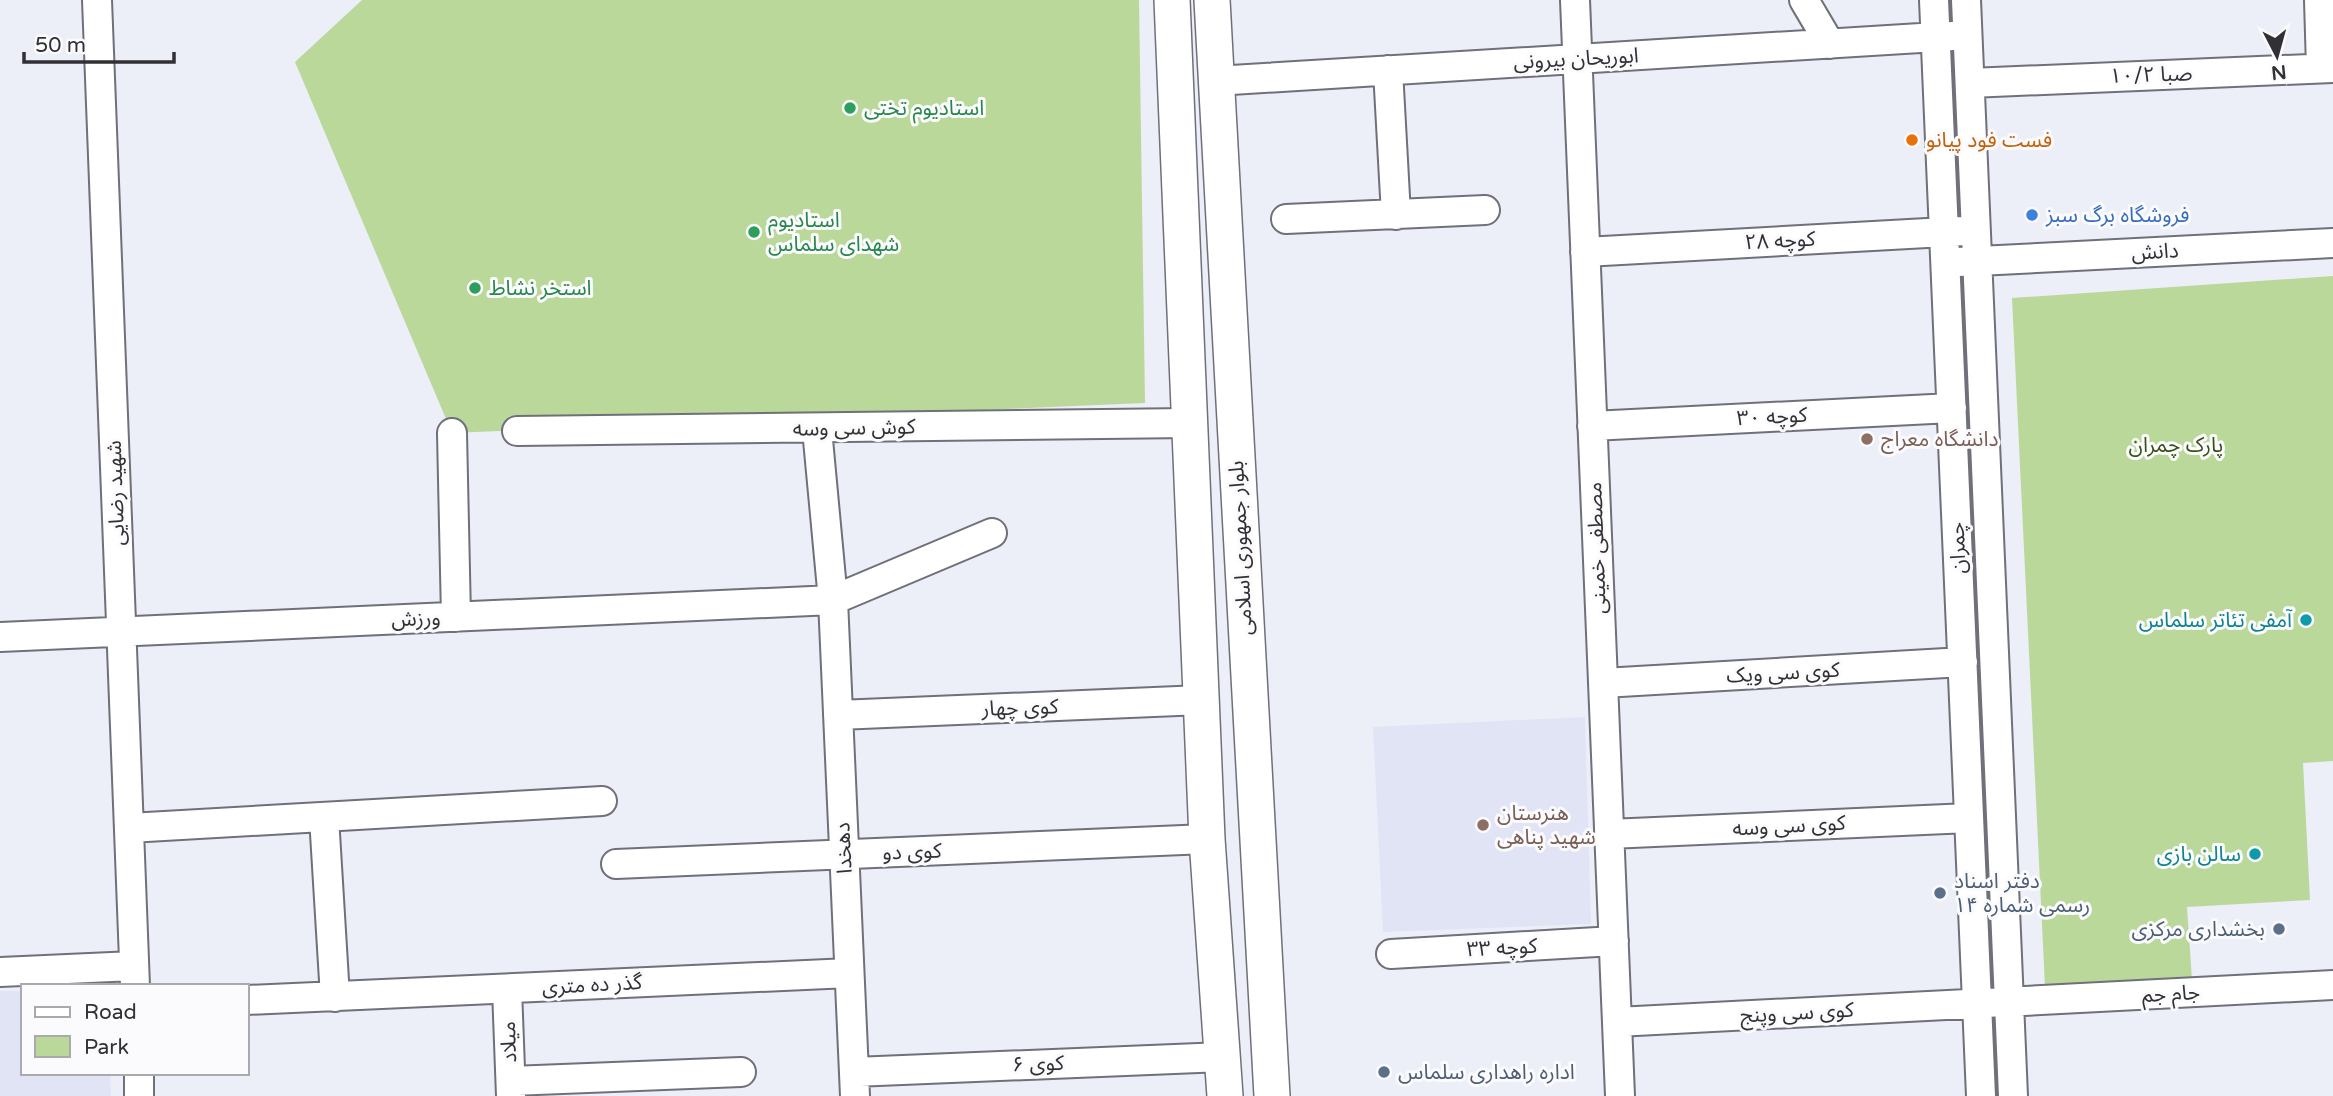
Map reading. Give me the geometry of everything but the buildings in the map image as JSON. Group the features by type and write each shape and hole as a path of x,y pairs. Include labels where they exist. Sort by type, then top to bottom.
{"main road":[{"path":"1172,0 1207,839 1225,1096"},
{"name":"بلوار جمهوری اسلامی","path":"1212,0 1272,1096"}],"street":[{"name":"شهید رضایی","path":"97,0 135,976"},
{"name":"مصطفی خمینی","path":"1575,0 1620,1096"},
{"path":"1804,0 1830,44"},
{"name":"چمران","path":"1934,0 1981,1096"},
{"name":"چمران","path":"1966,0 2013,1096"},
{"path":"2319,0 2327,68"},
{"name":"ابوریحان بیرونی","path":"1215,82 1968,36"},
{"name":"صبا ۱۰/۲","path":"1970,83 2327,68"},
{"path":"1388,70 1396,215"},
{"path":"1286,219 1485,211"},
{"name":"کوچه ۲۸","path":"1585,252 1976,230"},
{"name":"دانش","path":"1946,263 2333,243"},
{"name":"کوچه ۳۰","path":"1592,426 1952,408"},
{"name":"کوش سی وسه","path":"517,431 1190,424"},
{"path":"817,429 833,600 992,533"},
{"path":"452,433 456,617"},
{"name":"ورزش","path":"0,637 833,600"},
{"name":"دهخدا","path":"833,600 854,1084"},
{"name":"کوی سی ویک","path":"1603,683 1963,662"},
{"name":"کوی چهار","path":"838,715 1202,701"},
{"path":"129,828 602,801"},
{"path":"324,817 335,997"},
{"name":"کوی سی وسه","path":"1609,834 1969,818"},
{"name":"کوی دو","path":"616,864 1207,839"},
{"name":"کوچه ۳۳","path":"1391,954 1614,941"},
{"path":"0,972 135,976"},
{"name":"گذر ده متری","path":"248,1000 849,973"},
{"name":"جام جم","path":"1977,1004 2333,985"},
{"name":"میلاد","path":"507,989 511,1089"},
{"name":"کوی سی وپنج","path":"1617,1022 1977,1004"},
{"name":"کوی ۶","path":"854,1084 1223,1056"},
{"path":"511,1089 741,1072"},
{"path":"139,1075 139,1096"}],"shaded area":[{"name":"هنرستان شهید پناهی","path":"1585,717 1591,924 1383,932 1373,727"},
{"path":"0,991 21,991 21,1075 110,1075 111,1096 0,1096"}],"green space":[{"name":"استادیوم شهدای سلماس","path":"362,0 1139,0 1145,403 452,433 295,62"},
{"name":"پارک چمران","path":"2333,276 2333,761 2303,763 2310,900 2187,907 2192,980 2045,987 2012,298"}],"place":[{"name":"استادیوم تختی","path":"850,108"},
{"name":"فست فود پیانو","path":"1912,140"},
{"name":"فروشگاه برگ سبز","path":"2032,215"},
{"name":"استادیوم شهدای سلماس","path":"754,232"},
{"name":"استخر نشاط","path":"475,288"},
{"name":"دانشگاه معراج","path":"1867,439"},
{"name":"آمفی تئاتر سلماس","path":"2306,620"},
{"name":"هنرستان شهید پناهی","path":"1483,825"},
{"name":"سالن بازی","path":"2255,854"},
{"name":"دفتر اسناد رسمی شماره ۱۴","path":"1940,893"},
{"name":"بخشداری مرکزی","path":"2279,929"},
{"name":"اداره راهداری سلماس","path":"1384,1072"}]}
